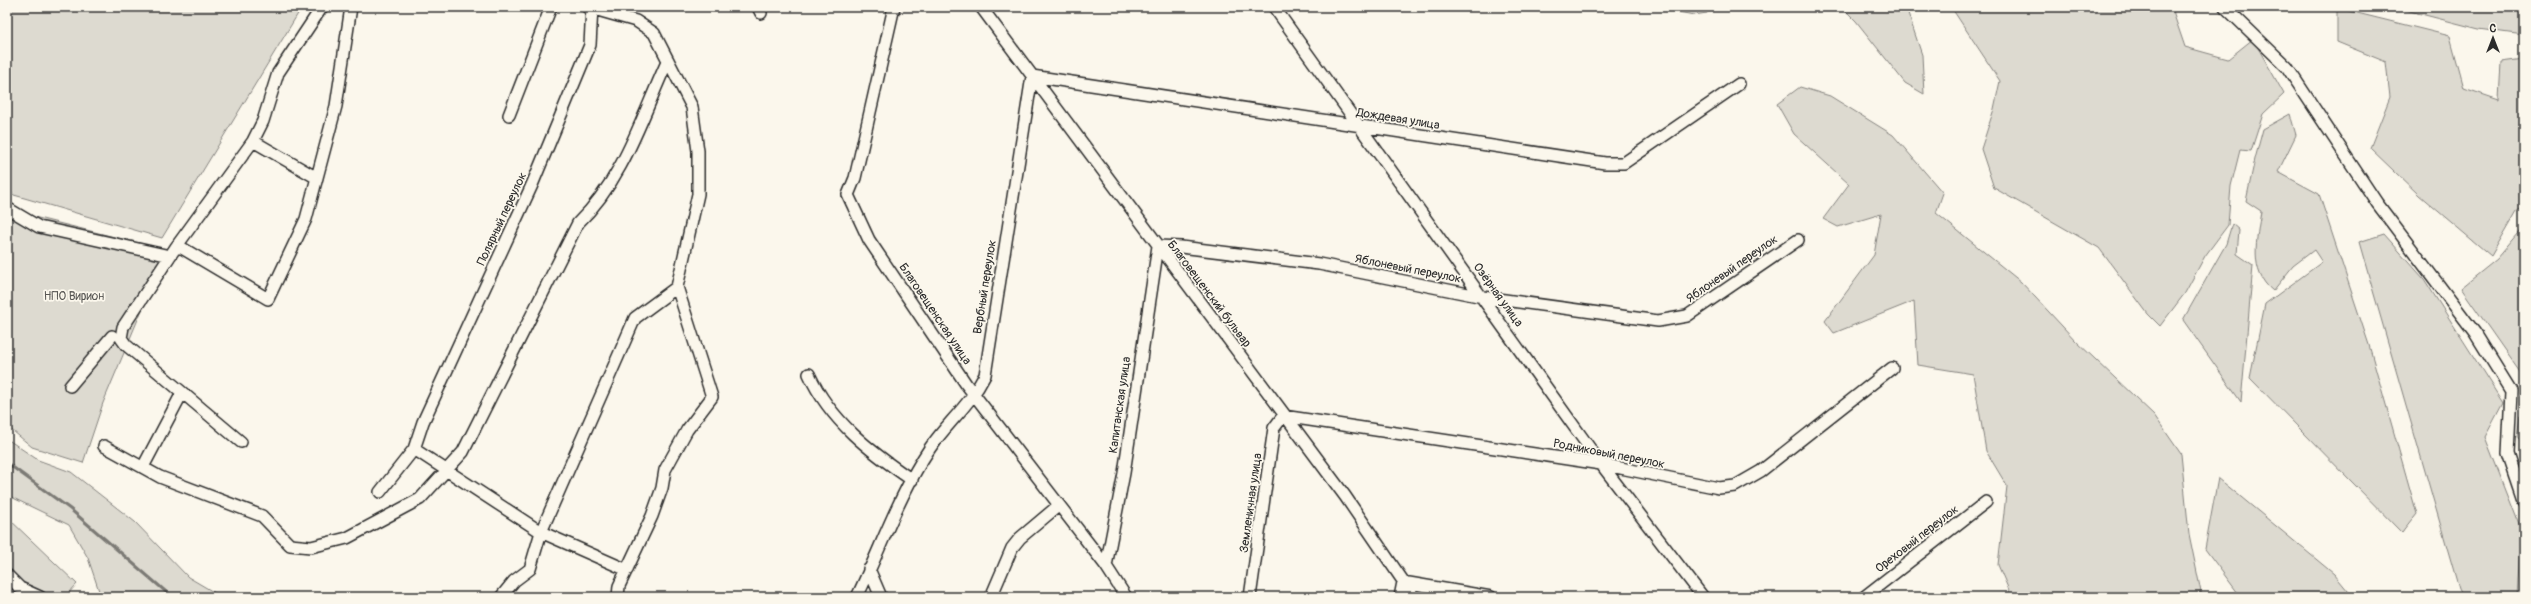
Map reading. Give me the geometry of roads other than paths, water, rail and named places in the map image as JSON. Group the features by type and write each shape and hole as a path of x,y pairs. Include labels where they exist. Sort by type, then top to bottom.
{"street":[{"path":"241,442 126,345 121,338 123,327 176,247 253,141 262,121 278,74 322,7"},
{"path":"176,247 268,299 306,219 336,106 351,7"},
{"path":"509,115 552,7"},
{"path":"591,7 636,21 654,33 692,107 698,151 698,194 677,287 712,397 687,430 665,470 662,488 652,516 619,586 618,597"},
{"name":"Полярный переулок","path":"414,449 417,436 532,185 590,45 591,7"},
{"name":"Благовещенская улица","path":"894,7 855,178 848,195 869,240 974,396 1106,566 1125,596"},
{"name":"Благовещенский бульвар","path":"981,7 1283,416 1345,496 1414,597"},
{"name":"Озёрная улица","path":"1274,7 1357,126 1483,297 1601,464 1703,597"},
{"path":"2225,7 2287,67 2377,203 2475,333 2511,390 2508,454 2524,501"},
{"path":"104,446 160,476 262,516 290,545 311,547 347,538 420,498 463,452 578,223 594,208 625,161 643,113 668,60"},
{"name":"Вербный переулок","path":"857,597 912,480 930,448 974,396 984,375 1032,76"},
{"name":"Дождевая улица","path":"1032,76 1605,163 1624,163 1739,84"},
{"path":"253,141 317,178"},
{"path":"7,208 39,227 170,256"},
{"name":"Яблоневый переулок","path":"1158,246 1181,246 1320,264 1483,297 1634,319 1672,320 1686,316 1798,240"},
{"name":"Капитанская улица","path":"1106,566 1124,473 1158,246"},
{"path":"501,597 514,581 530,570 541,532 635,318 677,287"},
{"path":"70,386 112,336"},
{"name":"Родниковый переулок","path":"1283,416 1601,464 1702,486 1719,488 1735,486 1761,471 1892,368"},
{"path":"809,374 832,413 872,452 912,480"},
{"path":"143,467 182,393"},
{"name":"Земленичная улица","path":"1250,597 1274,428 1283,416"},
{"path":"380,492 414,449 447,469 456,478 541,532 626,570"},
{"name":"Ореховый переулок","path":"1864,597 1986,502"},
{"path":"991,597 1012,548 1020,538 1058,506"},
{"path":"869,569 881,597"},
{"path":"7,575 20,588 40,597"},
{"path":"1400,597 1403,582 1490,597"}],"waterway":[{"path":"7,463 70,509 172,597"}],"park label":[{"name":"НПО Вирион","path":"74,296"}]}
